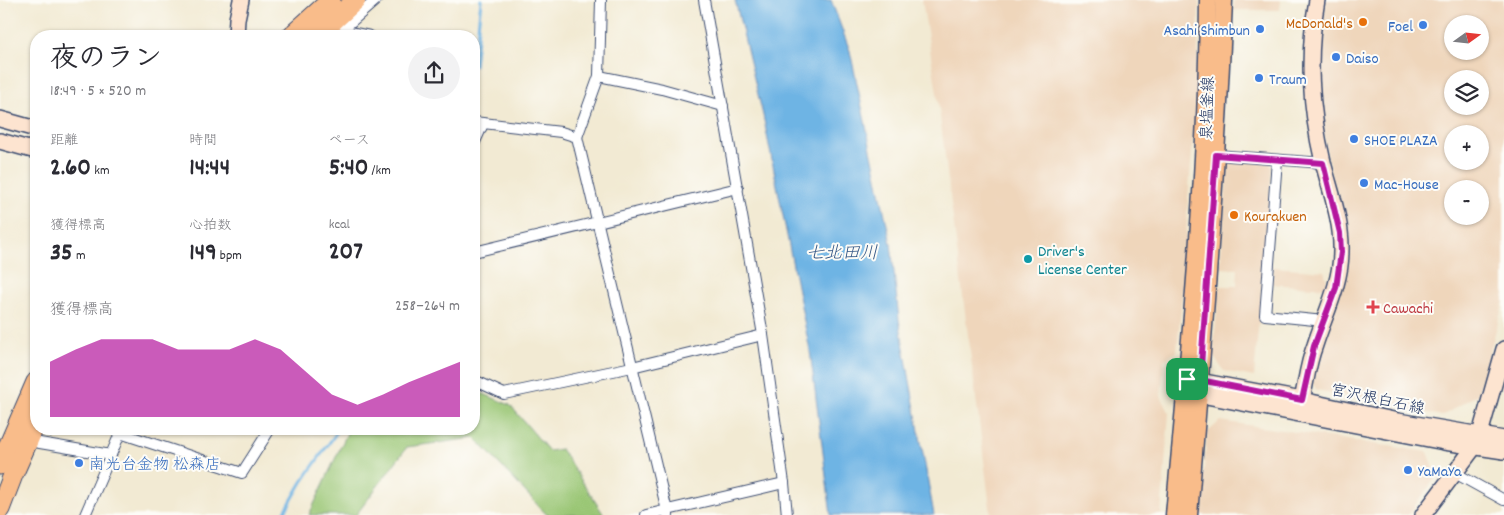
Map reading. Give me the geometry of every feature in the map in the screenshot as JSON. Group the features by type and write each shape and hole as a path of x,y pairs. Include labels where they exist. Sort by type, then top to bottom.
{"highway":[{"path":"298,30 331,0"},
{"path":"337,28 356,0"},
{"path":"0,465 30,396"},
{"path":"13,436 30,426"},
{"path":"0,509 13,436"}],"main road":[{"name":"泉塩釜線","path":"1174,515 1193,386 1205,136 1208,0"},
{"path":"1189,515 1193,386 1216,155 1224,0"}],"street":[{"path":"236,30 241,0"},
{"path":"337,28 376,0"},
{"path":"601,0 599,76 577,136 667,513"},
{"path":"704,0 763,335 787,515"},
{"path":"1302,400 1314,346 1336,288 1341,252 1340,233 1323,163 1311,96 1312,27 1317,0"},
{"path":"599,76 662,89 723,106"},
{"path":"0,119 30,127"},
{"path":"480,123 561,132 577,136"},
{"path":"0,141 30,149"},
{"path":"1216,155 1323,163"},
{"path":"1277,160 1265,315 1324,321"},
{"path":"480,251 738,188"},
{"path":"480,383 504,394 632,367 763,335"},
{"path":"1423,515 1478,440 1504,349"},
{"path":"1193,386 1444,442 1478,440 1504,451"},
{"name":"宮沢根白石線","path":"1193,386 1302,400 1478,440 1504,439"},
{"path":"86,515 119,435"},
{"path":"133,435 242,473 267,435"},
{"path":"13,436 111,454"},
{"path":"1455,473 1504,500"},
{"path":"646,515 667,513 784,483"}],"shaded area":[{"path":"922,0 1199,0 1197,95 1177,351 1164,360 1161,396 1169,413 1161,515 991,515 937,93"},
{"path":"1234,0 1281,0 1280,10 1234,10"},
{"path":"1323,0 1504,0 1504,301 1478,394 1442,416 1317,390 1312,383 1326,330 1344,276 1329,164 1316,99 1316,43"},
{"path":"1228,160 1270,164 1272,167 1254,377 1224,371 1213,356 1219,286 1237,286 1238,269 1220,268"},
{"path":"1274,267 1324,271 1327,288 1272,284"},
{"path":"1220,421 1428,452 1437,476 1408,515 1200,515 1207,433"}],"green space":[{"path":"480,392 510,405 549,451 561,449 604,515 547,515 475,438 407,447 356,515 309,515 346,435 480,435"}],"water":[{"name":"七北田川","path":"735,0 831,0 850,51 891,244 899,320 934,515 831,515 810,351 763,115"}],"waterway":[{"path":"478,30 481,0"},
{"path":"283,515 302,482 335,435"}],"place":[{"name":"McDonald's","path":"1363,22"},
{"name":"Foel","path":"1423,25"},
{"name":"Asahi Shimbun","path":"1260,29"},
{"name":"Daiso","path":"1336,57"},
{"name":"Traum","path":"1259,78"},
{"name":"SHOE PLAZA","path":"1354,139"},
{"name":"Mac-House","path":"1364,183"},
{"name":"Kourakuen","path":"1234,215"},
{"name":"Driver's License Center","path":"1028,259"},
{"name":"Cawachi","path":"1373,307"},
{"name":"南光台金物 松森店","path":"79,463"},
{"name":"YaMaYa","path":"1408,470"}],"route":[{"path":"1187,379 1186,392 1199,393 1200,380 1302,400 1314,346 1336,288 1341,252 1340,233 1323,163 1216,155 1200,380 1187,379"}]}
